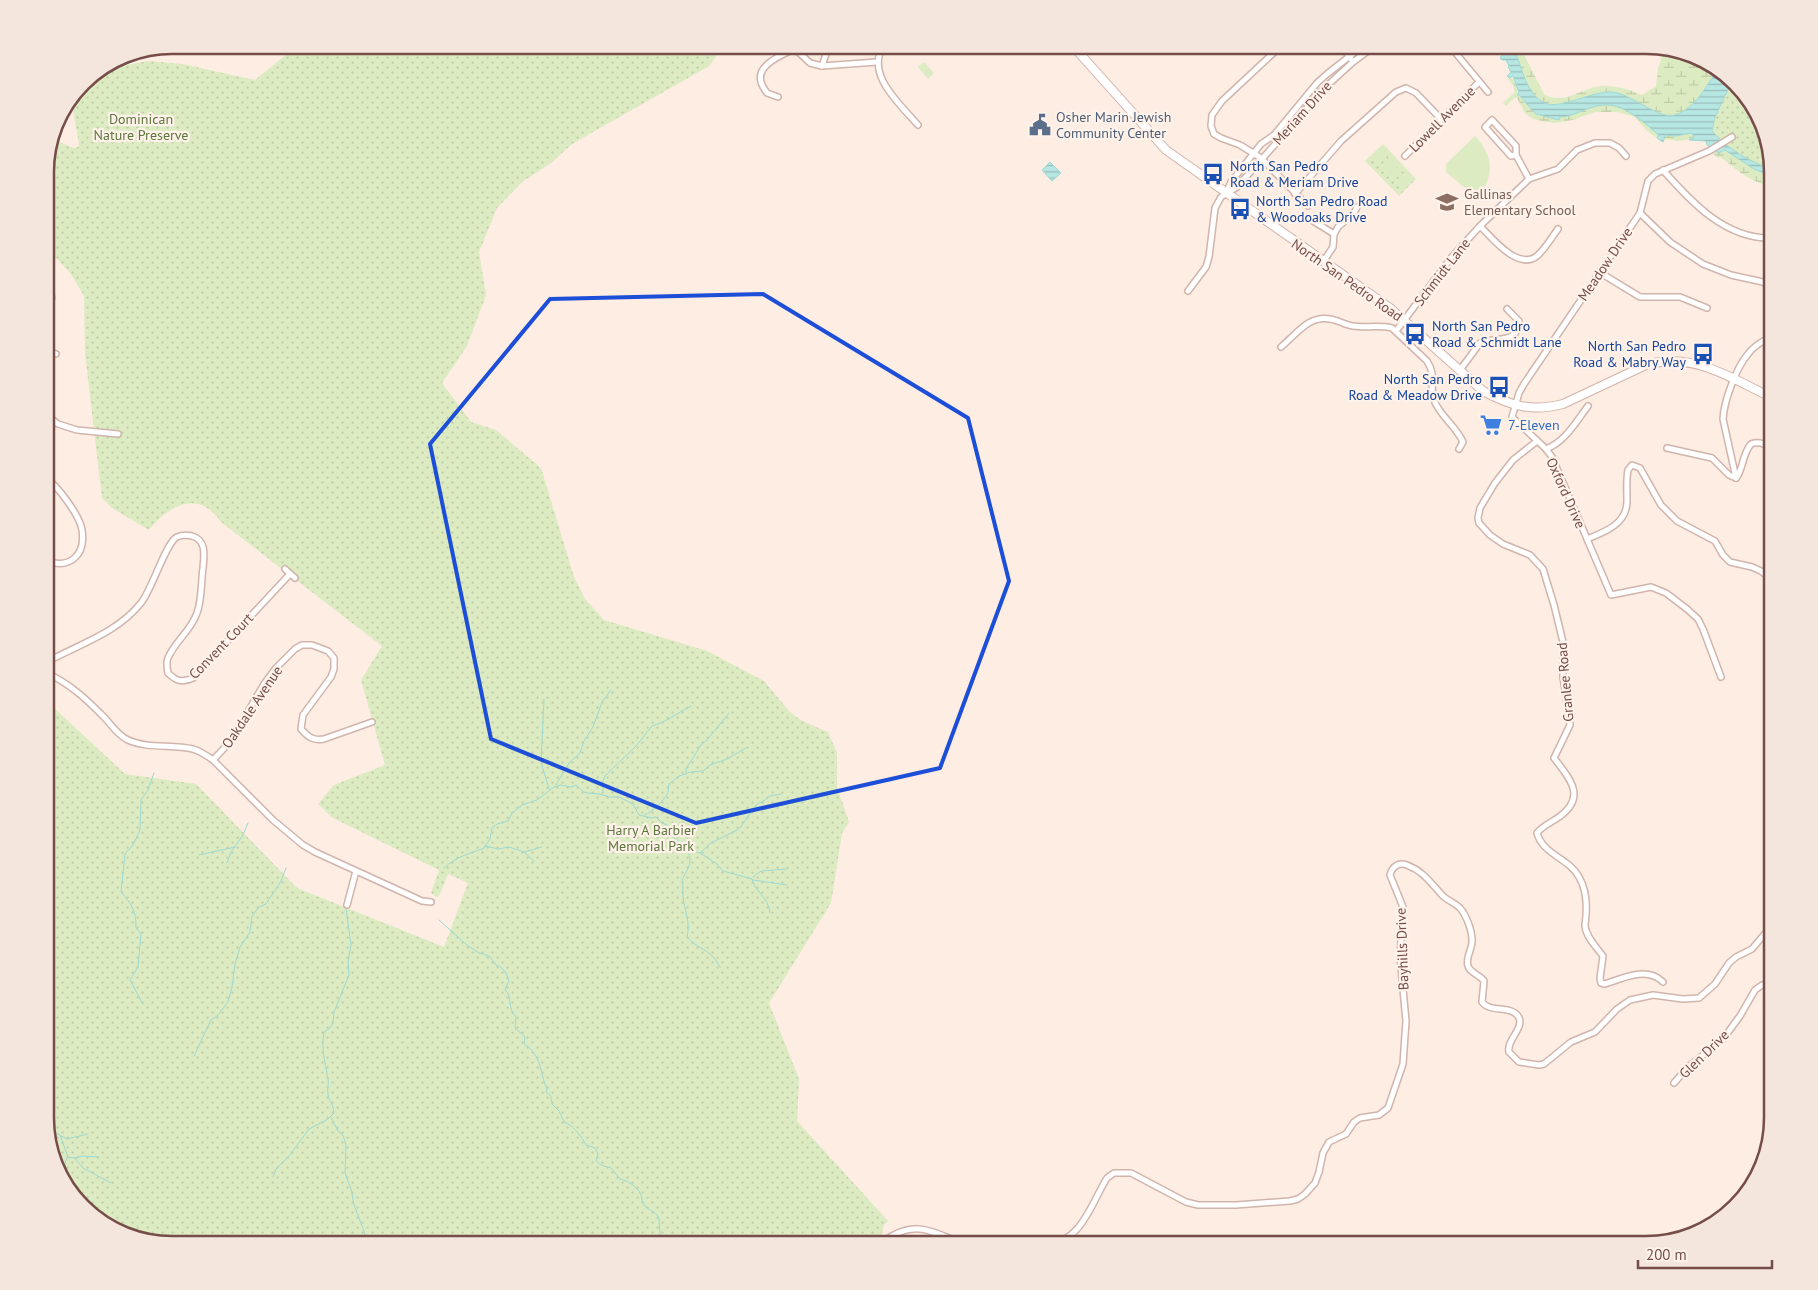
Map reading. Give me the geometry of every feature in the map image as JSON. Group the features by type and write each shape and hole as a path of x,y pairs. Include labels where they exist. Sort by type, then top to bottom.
{"main road":[{"name":"North San Pedro Road","path":"1080,54 1166,150 1254,213 1325,260 1406,319 1461,368 1483,391 1499,400 1541,408 1563,404 1648,364 1663,361 1688,361 1710,367 1764,390"},
{"name":"North San Pedro Road","path":"1735,377 1764,393"}],"street":[{"path":"778,97 767,94 761,83 761,76 768,63 782,54"},
{"path":"800,54 810,63 822,66 877,62"},
{"path":"822,66 826,54"},
{"path":"879,54 877,62 883,83 918,126"},
{"path":"1272,54 1222,101 1212,115 1211,126 1214,134 1240,145 1261,158 1308,206"},
{"name":"Meriam Drive","path":"1227,192 1231,182 1261,144 1274,135 1322,78 1352,54"},
{"name":"Meriam Drive","path":"1227,192 1237,187 1318,94 1364,54"},
{"path":"1456,54 1488,92"},
{"path":"1349,56 1353,62"},
{"name":"Lowell Avenue","path":"1404,156 1479,82"},
{"path":"1295,194 1341,142 1396,92 1406,88 1416,93 1441,119"},
{"path":"1516,155 1511,156 1485,126 1492,120 1516,146 1516,155 1529,179"},
{"name":"Meadow Drive","path":"1516,403 1524,384 1640,213 1648,181 1655,174 1709,151 1732,137"},
{"name":"Schmidt Lane","path":"1396,331 1451,258 1480,226 1529,179 1558,169 1577,150 1595,143 1610,143 1619,148 1626,156"},
{"path":"1663,170 1688,199 1703,212 1725,226 1744,234 1764,238"},
{"path":"1188,291 1206,267 1215,208 1221,197 1227,192"},
{"path":"1325,260 1333,247 1334,234 1338,227 1354,214 1357,206"},
{"path":"1640,213 1670,242 1703,264 1731,276 1764,283"},
{"path":"1310,219 1334,234"},
{"path":"1480,226 1500,246 1518,260 1532,260 1558,229"},
{"path":"1599,272 1640,297 1680,297 1707,308"},
{"path":"1461,368 1483,342 1508,338 1516,333 1519,328 1519,321 1507,309"},
{"path":"1281,347 1302,327 1324,318 1354,326 1392,328 1431,367 1433,372 1433,397 1436,404 1459,433 1463,442 1458,449"},
{"path":"1736,478 1723,419 1724,411 1735,377 1746,355 1764,340"},
{"name":"Oxford Drive","path":"1516,403 1512,417 1552,457 1611,595 1651,587 1666,593 1698,619 1721,677"},
{"path":"1546,449 1563,439 1588,406"},
{"path":"54,421 78,430 118,434"},
{"name":"Granlee Road","path":"1537,441 1513,460 1495,483 1480,508 1478,518 1479,524 1490,535 1503,544 1530,555 1543,569 1563,642 1563,677 1570,724 1554,758 1574,787 1575,796 1570,806 1561,816 1543,827 1537,834 1547,850 1575,870 1581,880 1587,905 1585,927 1587,934 1603,956 1601,983 1605,984 1627,976 1640,974 1655,976 1663,982"},
{"path":"1736,478 1740,474 1744,454 1751,444 1764,444"},
{"path":"1667,448 1712,458 1729,476 1736,478"},
{"path":"1587,539 1612,529 1625,514 1628,470 1632,465 1635,465 1640,468 1661,505 1677,521 1715,541 1723,555 1730,562 1752,567 1764,574"},
{"path":"54,484 64,496 82,528 83,544 79,554 71,561 63,564 54,563"},
{"name":"Convent Court","path":"54,657 106,633 129,617 143,601 170,543 177,537 184,535 195,537 203,544 205,555 198,613 190,628 167,658 168,673 178,681 186,681 193,678 290,574"},
{"path":"285,569 295,578"},
{"name":"Oakdale Avenue","path":"213,760 231,741 270,675 291,653 302,645 328,651 334,658 335,664 331,677 303,715 301,729 306,735 317,740 324,739 372,722"},
{"path":"54,676 76,690 127,740 144,745 192,749 202,752 213,760 287,833 315,852 422,901 431,902"},
{"name":"Bayhills Drive","path":"1070,1236 1079,1228 1107,1178 1114,1173 1120,1172 1131,1173 1174,1196 1198,1206 1280,1203 1298,1199 1314,1183 1319,1172 1323,1153 1329,1142 1346,1134 1360,1118 1379,1114 1388,1108 1403,1064 1406,1021 1400,957 1403,907 1390,875 1391,870 1398,864 1410,866 1429,878 1444,896 1459,908 1468,924 1472,938 1472,948 1467,960 1468,967 1481,976 1484,981 1482,1002 1486,1007 1509,1011 1518,1016 1520,1020 1518,1028 1509,1043 1509,1052 1519,1062 1539,1065 1550,1060 1571,1042 1596,1032 1617,1009 1630,1000 1648,995 1689,1000 1695,1000 1703,996 1715,984 1729,963 1752,949 1764,935"},
{"path":"347,905 356,871"},
{"name":"Glen Drive","path":"1674,1083 1688,1067 1723,1039 1740,1016 1755,990 1764,985"},
{"path":"893,1236 909,1229 920,1228 943,1236"}],"highlighted area":[{"path":"763,294 968,418 1009,581 940,768 696,823 491,739 430,444 550,299"}],"green space":[{"name":"Harry A Barbier Memorial Park","path":"287,54 718,54 709,66 572,144 551,163 522,182 497,208 479,252 486,295 467,346 442,383 471,422 496,430 541,468 574,577 585,599 604,620 707,651 764,681 790,712 802,721 828,732 837,753 837,787 849,822 842,833 831,903 769,1003 799,1079 797,1121 888,1221 884,1225 881,1236 164,1236 134,1230 100,1212 78,1190 66,1170 58,1149 54,1126 54,708 125,774 196,784 297,888 444,947 468,883 448,874 437,897 431,893 439,870 333,818 318,804 334,785 385,765 361,680 382,646 221,522 203,506 194,503 184,504 175,508 157,521 149,530 112,508 102,498 85,353 84,296 71,274 54,256 54,164 56,150 59,142 74,148 78,147 73,108 88,88 119,66 148,61 182,64 255,80"},
{"path":"1516,54 1524,54 1544,94 1558,98 1600,86 1622,88 1642,95 1656,86 1658,68 1663,55 1684,60 1714,75 1689,108 1669,116 1661,114 1628,97 1612,92 1595,94 1559,104 1545,103 1532,93"},
{"path":"924,62 934,73 928,79 918,67"},
{"path":"1511,76 1518,88 1517,94 1533,111 1540,115 1561,117 1595,106 1613,106 1630,112 1646,122 1659,135 1657,138 1647,131 1635,117 1617,112 1595,112 1573,120 1555,123 1531,118 1525,113 1517,98 1514,98 1506,106 1503,103 1514,93 1514,87 1508,79"},
{"path":"1723,82 1735,94 1752,120 1762,149 1764,170 1732,158 1697,124"},
{"path":"1692,133 1694,136 1692,139 1678,141 1666,139 1663,142 1665,135 1675,136"},
{"path":"1475,136 1486,151 1490,167 1487,182 1477,198 1446,172 1446,164"},
{"path":"1383,144 1416,179 1399,196 1365,161"},
{"path":"1382,147 1387,153 1376,164 1371,158"},
{"path":"1725,150 1764,172 1764,185 1751,179 1712,153 1715,151 1719,153"},
{"path":"1390,156 1396,161 1385,173 1379,167"},
{"path":"1399,165 1404,170 1393,181 1388,176"},
{"path":"1408,174 1413,179 1402,190 1397,185"}],"water":[{"path":"1516,54 1532,93 1545,103 1559,104 1595,94 1612,92 1628,97 1661,114 1669,116 1689,108 1714,75 1729,87 1715,117 1712,131 1725,144 1764,166 1764,173 1725,150 1719,153 1707,145 1706,141 1689,140 1694,138 1692,133 1675,136 1665,135 1663,142 1657,138 1659,135 1637,117 1612,105 1593,107 1572,115 1560,117 1559,120 1536,114 1517,95 1519,92 1513,76 1509,78 1507,76 1511,72 1509,66 1506,60 1500,58 1502,55"},
{"path":"1050,162 1061,173 1052,181 1042,170"}],"waterway":[{"path":"556,785 569,763 580,753 584,741 593,727 602,702 611,690"},
{"path":"544,699 541,762 549,789"},
{"path":"603,793 605,776 636,746 652,726 691,706"},
{"path":"686,774 686,769 701,745 729,713"},
{"path":"645,815 662,801 668,793 669,784 679,776 703,771 710,765 727,759 746,748"},
{"path":"143,1004 130,980 138,967 141,934 136,928 133,908 121,892 125,854 133,845 140,830 141,800 148,790 154,773"},
{"path":"444,868 458,858 484,848 490,839 492,828 497,824 508,821 512,813 522,805 537,800 554,787 561,785 571,787 576,785 584,792 619,797 633,804 639,815 651,818 656,817 667,825 673,837 686,849 700,853 717,864 723,871 752,879 767,902 770,913"},
{"path":"700,853 711,843 739,829 757,804 770,796 781,794"},
{"path":"227,863 231,852 243,835 248,823"},
{"path":"485,846 498,849 509,847 524,852 542,847"},
{"path":"199,855 235,847"},
{"path":"686,850 690,861 682,880 688,921 687,937 707,951 720,967"},
{"path":"524,852 534,861"},
{"path":"194,1056 211,1020 217,1016 228,1002 235,964 240,947 250,932 252,916 259,907 266,904 281,881 286,868"},
{"path":"753,877 761,871 787,869"},
{"path":"753,880 787,885"},
{"path":"273,1177 276,1169 289,1156 309,1129 328,1119 334,1113 328,1094 323,1038 324,1032 333,1023 334,1012 349,975 348,962 351,945 346,908"},
{"path":"439,920 468,946 490,957 506,973 509,981 505,989 516,1017 515,1028 524,1035 524,1044 530,1048 537,1058 547,1089 546,1092 551,1096 552,1104 559,1111 564,1122 577,1132 586,1145 595,1148 598,1154 596,1161 601,1165 611,1168 620,1179 635,1187 641,1195 645,1206 657,1215 659,1219 659,1236"},
{"path":"331,1117 338,1131 343,1135 346,1145 345,1173 365,1236"},
{"path":"55,1132 60,1135 68,1157 75,1158 83,1168 111,1183"},
{"path":"61,1136 67,1139 88,1134"},
{"path":"75,1158 82,1156 99,1157"},
{"path":"65,1168 67,1158"}],"place":[{"name":"Osher Marin Jewish Community Center","path":"1040,125"},
{"name":"North San Pedro Road & Meriam Drive","path":"1213,174"},
{"name":"Gallinas Elementary School","path":"1447,202"},
{"name":"North San Pedro Road & Woodoaks Drive","path":"1240,209"},
{"name":"North San Pedro Road & Schmidt Lane","path":"1415,334"},
{"name":"North San Pedro Road & Mabry Way","path":"1703,354"},
{"name":"North San Pedro Road & Meadow Drive","path":"1499,387"},
{"name":"7-Eleven","path":"1491,425"}],"park label":[{"name":"Dominican Nature Preserve","path":"141,128"}]}
